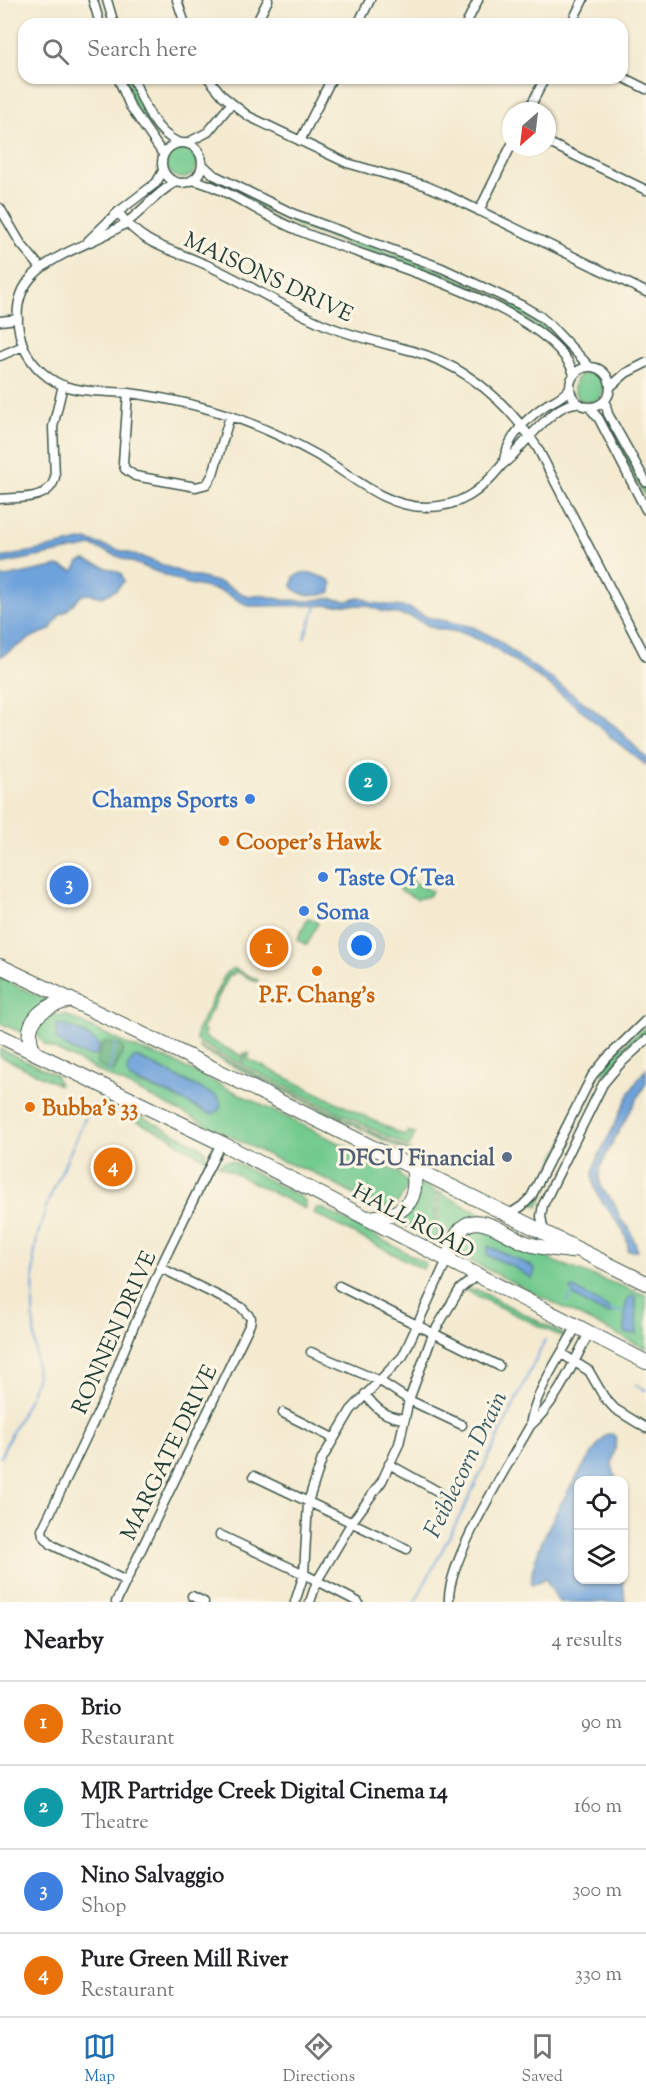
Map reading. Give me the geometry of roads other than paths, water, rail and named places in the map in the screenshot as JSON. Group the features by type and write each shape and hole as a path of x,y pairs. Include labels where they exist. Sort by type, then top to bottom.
{"highway":[{"name":"HALL ROAD","path":"0,966 646,1283"},
{"path":"34,1052 30,1045 29,1033 37,1015 54,1004 71,1000"},
{"name":"HALL ROAD","path":"0,1036 221,1143 646,1362"},
{"path":"365,1218 391,1215 406,1205 413,1191 413,1167"},
{"path":"447,1260 463,1228 480,1221 526,1243 587,1254"}],"street":[{"path":"93,0 98,18"},
{"path":"107,0 112,18"},
{"path":"177,0 183,18"},
{"path":"259,18 268,0"},
{"path":"361,18 370,0"},
{"path":"469,18 478,0"},
{"path":"574,18 583,0"},
{"path":"628,80 646,89"},
{"path":"121,84 135,114 163,154"},
{"path":"136,84 158,127 169,137 194,147 214,175 300,216 442,268 521,305 542,317 589,366 604,372 626,373"},
{"path":"213,84 231,104 248,116 300,141 347,163 432,188 646,292"},
{"path":"300,141 329,84"},
{"path":"532,102 541,84"},
{"path":"208,132 168,148 163,154 161,163 168,178 184,183 192,180 199,173 208,132 231,104"},
{"path":"556,146 646,190"},
{"path":"479,211 506,156"},
{"path":"88,242 96,231 156,183 163,171"},
{"path":"192,180 209,185 297,230 437,280 519,319 555,344 570,364 574,374"},
{"path":"176,182 166,187 126,223 102,238 52,259 29,281 20,301 18,319 23,346 38,369 54,381 83,390 128,393 182,402 230,416 284,438 384,497 409,506 440,506 465,498 485,486 529,436 560,409 577,403 590,407 598,406 605,400 610,387 626,373 646,363"},
{"path":"0,208 21,244 41,268"},
{"name":"MAISONS DRIVE","path":"118,212 126,223 143,238 209,266 302,316 343,332 419,353 448,364 489,392 529,436 646,657"},
{"path":"0,321 18,319"},
{"path":"0,356 23,346"},
{"path":"577,403 569,389 570,381 578,370 589,366"},
{"path":"604,372 609,379 610,387"},
{"path":"0,500 43,494 53,485 53,427 63,385"},
{"path":"503,464 510,442 522,426 569,389"},
{"path":"128,393 123,463 125,469 135,476 196,487 207,484 213,474 230,416"},
{"path":"605,400 608,414 646,482"},
{"path":"590,407 599,419 646,510"},
{"path":"508,1215 531,1197 581,1096 597,1069 646,1020"},
{"path":"544,1233 543,1205 598,1093 619,1065 646,1040"},
{"name":"RONNEN DRIVE","path":"126,1581 52,1545 43,1536 44,1524 104,1400 133,1328 221,1143"},
{"path":"295,1602 304,1574 308,1502 316,1472 333,1438 351,1410 404,1356 447,1260"},
{"name":"MARGATE DRIVE","path":"116,1602 248,1331 251,1318 241,1307 161,1268"},
{"path":"310,1602 317,1581 352,1522 382,1481 399,1444 410,1400 433,1334 460,1289 476,1276"},
{"path":"339,1286 499,1366"},
{"path":"530,1426 537,1399 562,1354 583,1330"},
{"path":"449,1602 450,1583 483,1511 530,1426 551,1402 575,1360 583,1330"},
{"path":"311,1352 380,1381 410,1400 462,1425"},
{"path":"562,1354 590,1371 604,1397 615,1409 646,1428"},
{"path":"365,1394 380,1412 405,1419"},
{"path":"284,1413 333,1438"},
{"path":"389,1464 439,1492"},
{"path":"254,1476 407,1550"},
{"path":"220,1535 358,1602"},
{"path":"192,1596 204,1602"}],"water":[{"path":"86,540 145,558 183,573 221,583 249,597 261,595 283,600 309,601 327,598 348,601 361,597 372,603 409,608 427,617 473,627 500,641 616,727 646,758 646,765 584,712 537,676 489,644 463,633 434,628 411,617 366,605 249,606 221,591 185,583 92,546 0,564 0,558"},
{"path":"85,560 121,573 124,581 116,590 103,597 82,595 60,614 50,630 34,636 0,657 0,578 58,566 74,571 79,562"},
{"path":"301,573 311,573 330,580 331,592 315,595 295,590 292,586 294,577"},
{"path":"58,1024 80,1032 95,1041 99,1045 95,1056 79,1053 59,1041 56,1038"},
{"path":"134,1058 216,1096 220,1101 220,1108 213,1114 208,1113 167,1093 130,1079 127,1072"},
{"path":"646,1069 646,1083 609,1149 600,1168 599,1178 602,1189 614,1203 621,1220 629,1228 638,1251 628,1251 625,1235 596,1191 593,1174 598,1158 627,1098"},
{"path":"488,1246 531,1266 535,1270 533,1277 487,1255"},
{"path":"574,1288 610,1309 611,1314 582,1302 570,1289"},
{"path":"630,1296 635,1296 637,1334 625,1333 625,1308"},
{"path":"607,1434 612,1434 617,1438 612,1464 615,1476 577,1476 585,1463"},
{"path":"574,1481 574,1584 623,1584 625,1602 559,1602 545,1578 532,1585 538,1552"}],"waterway":[{"path":"304,638 317,604"},
{"path":"109,1072 116,1043"},
{"path":"0,1457 30,1396 37,1376 33,1311 34,1257 37,1238 47,1204 91,1105"},
{"name":"Feiblecorn Drain","path":"567,1302 573,1294"},
{"name":"Feiblecorn Drain","path":"609,1311 627,1312"},
{"name":"Feiblecorn Drain","path":"415,1602 462,1512 545,1340"},
{"path":"635,1385 646,1390"}],"place":[{"name":"MJR Partridge Creek Digital Cinema 14","path":"368,782"},
{"name":"Champs Sports","path":"250,799"},
{"name":"Cooper's Hawk","path":"224,841"},
{"name":"Taste Of Tea","path":"323,877"},
{"name":"Nino Salvaggio","path":"69,885"},
{"name":"Soma","path":"304,911"},
{"name":"Brio","path":"269,948"},
{"name":"P.F. Chang's","path":"317,971"},
{"name":"Bubba's 33","path":"30,1107"},
{"name":"DFCU Financial","path":"507,1157"},
{"name":"Pure Green Mill River","path":"113,1167"}]}
